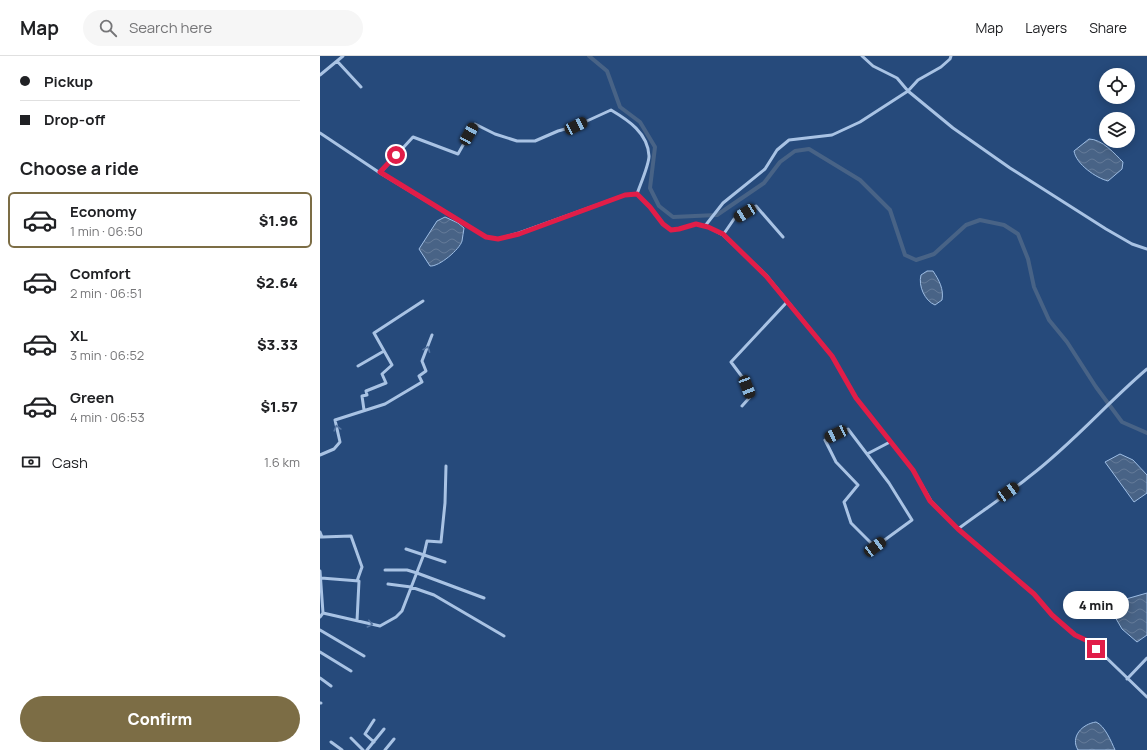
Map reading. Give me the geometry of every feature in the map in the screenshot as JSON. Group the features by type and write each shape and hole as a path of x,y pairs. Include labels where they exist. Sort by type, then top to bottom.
{"street":[{"path":"320,75 343,56"},
{"path":"862,56 873,66 897,78 908,91 953,128 1010,168 1112,233 1132,244 1147,249"},
{"path":"706,225 720,207 765,169 777,150 789,140 832,135 860,122 908,91 918,80 941,67 950,59 951,56"},
{"path":"337,61 361,87"},
{"path":"380,172 413,137 458,154 475,124 495,134 517,141 535,141 558,131 576,126 611,110 630,122 644,138 649,156 637,194"},
{"path":"320,133 486,237 498,239 519,234 625,195 637,194 650,207 663,224 671,230 696,224 706,225 723,234 766,276 832,356 856,398 913,470 930,501 958,529 1034,594 1052,615 1075,635 1090,642 1147,697"},
{"path":"723,234 734,219 756,206 783,237"},
{"path":"364,410 362,396 367,395 366,391 386,383 382,374 392,365 374,333 423,301"},
{"path":"742,406 751,396 744,378 731,362 787,302"},
{"path":"320,455 334,449 340,442 334,420 385,404 422,382 419,376 426,371 422,362 432,335"},
{"path":"358,366 384,351"},
{"path":"958,529 1030,476 1147,369"},
{"path":"848,429 866,454 889,483 912,520 875,547 852,523 844,502 858,485 836,462 825,440 848,429"},
{"path":"866,454 890,442"},
{"path":"323,613 380,626 396,617 402,611 424,554 426,541 441,542 445,503 446,466"},
{"path":"320,532 321,537 351,536 362,567 357,581 359,581 357,621"},
{"path":"406,549 445,562"},
{"path":"385,570 407,570 484,598"},
{"path":"320,571 323,613 320,617"},
{"path":"321,578 357,581"},
{"path":"388,584 411,587 434,595 504,636"},
{"path":"320,630 364,656"},
{"path":"320,652 351,671"},
{"path":"1128,679 1147,658"},
{"path":"320,678 331,686"},
{"path":"374,720 365,734 374,742"},
{"path":"367,750 384,729"},
{"path":"351,738 363,750"},
{"path":"385,750 394,739"},
{"path":"332,742 342,750"}],"water":[{"path":"1089,139 1099,141 1099,148 1108,148 1123,162 1122,169 1108,181 1087,170 1078,161 1074,151"},
{"path":"445,217 458,223 464,228 462,241 444,261 434,266 430,266 419,249 437,221"},
{"path":"927,271 933,271 942,288 942,300 935,305 925,297 921,288 921,275"},
{"path":"1120,454 1133,460 1147,475 1147,493 1134,502 1105,462"},
{"path":"1147,593 1147,635 1137,642 1122,629 1111,610 1119,601"},
{"path":"1096,722 1105,730 1115,750 1078,750 1075,740 1076,736 1086,725"}],"waterway":[{"path":"589,56 607,71 620,107 640,122 655,147 650,188 659,206 673,217 717,215 764,183 780,162 795,151 809,149 860,180 890,210 905,255 916,260 934,254 966,225 980,220 1004,225 1018,234 1028,259 1034,287 1049,320 1067,342 1096,387 1122,422 1147,433"}],"route":[{"path":"396,155 380,172 486,237 498,239 519,234 625,195 637,194 650,207 663,224 671,230 696,224 708,227 723,234 766,276 832,356 856,398 913,470 930,501 958,529 1034,594 1052,615 1075,635 1090,642 1096,649"}]}
